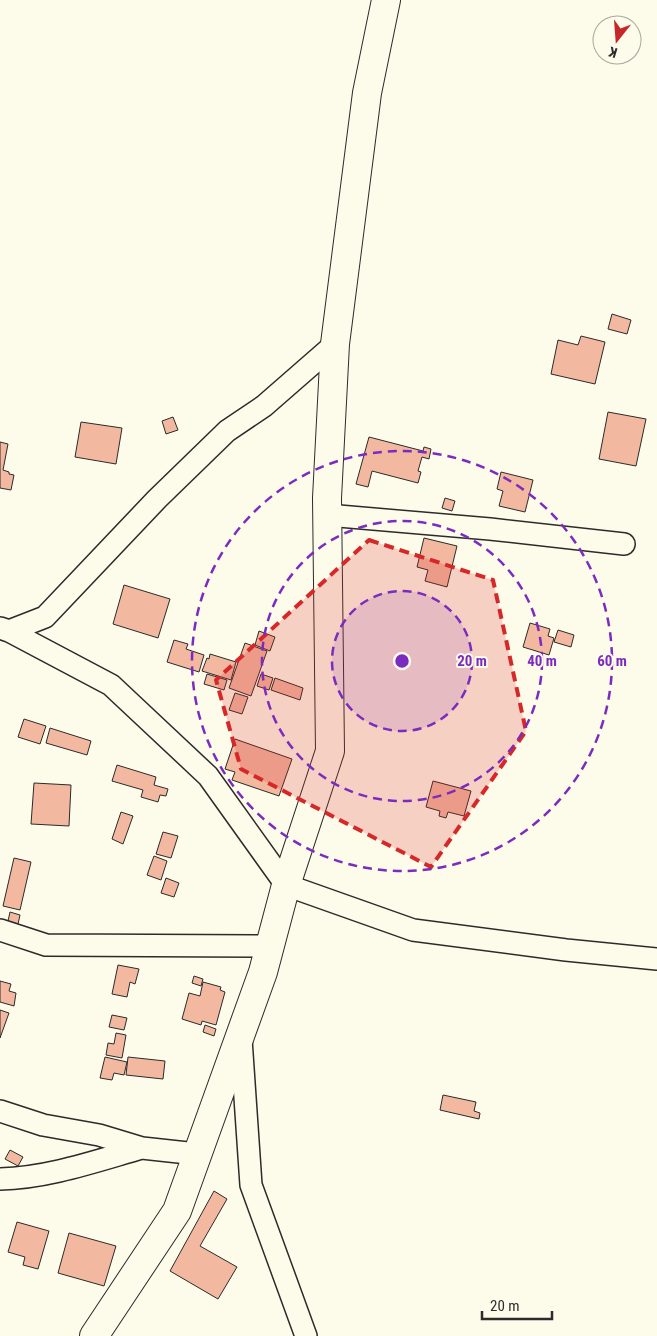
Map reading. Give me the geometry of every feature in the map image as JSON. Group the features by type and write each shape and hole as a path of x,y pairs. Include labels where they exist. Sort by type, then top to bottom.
{"street":[{"path":"94,1336 177,1211 263,972 286,884 330,751 327,515 334,344 368,93 386,0"},
{"path":"5,629 44,617 157,499 227,431 264,406 334,344"},
{"path":"327,515 490,529 624,544"},
{"path":"5,629 110,685 208,776 286,884 414,930 566,950 657,959"},
{"path":"0,930 46,945 270,946"},
{"path":"241,1033 251,1185 306,1336"},
{"path":"0,1111 43,1125 99,1135 142,1148 198,1154"},
{"path":"0,1179 33,1177 142,1148"}],"highlighted area":[{"path":"369,540 493,580 526,731 431,867 241,769 216,680"}],"building":[{"path":"612,314 631,320 627,334 608,329"},
{"path":"581,336 605,342 595,384 551,374 558,340 578,345"},
{"path":"608,412 646,419 636,466 599,459"},
{"path":"173,417 178,430 166,434 162,421"},
{"path":"81,422 122,428 116,464 75,457"},
{"path":"369,437 423,451 424,447 431,449 429,459 422,457 418,471 421,472 418,483 372,471 368,487 356,484"},
{"path":"0,442 8,444 3,470 14,475 11,490 0,488"},
{"path":"501,472 533,480 525,512 499,506 503,491 497,489"},
{"path":"445,498 455,501 452,511 442,508"},
{"path":"424,538 457,546 447,587 425,581 428,570 417,567"},
{"path":"124,585 170,599 158,638 113,624"},
{"path":"530,623 550,629 548,636 554,638 549,655 523,647"},
{"path":"558,630 574,635 571,647 554,642"},
{"path":"259,631 275,637 270,651 255,645"},
{"path":"174,640 188,644 186,649 204,655 199,672 167,662"},
{"path":"245,643 267,651 251,696 229,688"},
{"path":"210,654 236,662 231,680 202,671"},
{"path":"207,674 227,680 224,690 204,684"},
{"path":"261,674 273,678 269,690 257,686"},
{"path":"275,678 303,688 300,700 271,690"},
{"path":"235,693 248,697 242,714 229,710"},
{"path":"24,719 46,726 40,744 18,737"},
{"path":"50,728 91,741 87,755 46,743"},
{"path":"235,739 292,759 279,796 232,780 235,772 225,769"},
{"path":"117,765 156,777 154,785 168,789 166,796 160,795 158,802 141,797 143,790 112,781"},
{"path":"433,781 471,791 464,816 448,812 446,818 439,816 440,811 426,807"},
{"path":"34,783 71,785 69,826 31,824"},
{"path":"121,812 133,816 123,844 112,839"},
{"path":"163,832 178,836 171,858 156,854"},
{"path":"154,856 167,861 161,880 147,875"},
{"path":"14,858 31,862 20,910 3,906"},
{"path":"166,878 179,883 174,897 161,893"},
{"path":"10,912 20,915 18,924 8,921"},
{"path":"118,965 139,969 135,984 130,982 127,997 112,994"},
{"path":"194,976 203,979 201,986 192,983"},
{"path":"0,981 11,984 9,991 16,993 14,1006 0,1002"},
{"path":"203,982 221,987 220,990 225,992 216,1025 202,1021 201,1025 182,1019 189,993 200,996"},
{"path":"0,1010 9,1013 0,1038"},
{"path":"112,1015 127,1018 124,1030 109,1027"},
{"path":"205,1025 216,1029 214,1036 203,1032"},
{"path":"116,1033 126,1035 122,1058 106,1055 108,1043 114,1044"},
{"path":"105,1057 127,1062 124,1075 114,1073 112,1080 100,1078"},
{"path":"128,1057 165,1061 163,1079 126,1075"},
{"path":"443,1095 476,1102 474,1111 480,1113 479,1119 440,1110"},
{"path":"10,1150 23,1157 18,1166 5,1159"},
{"path":"214,1191 227,1199 200,1246 237,1267 218,1299 170,1271"},
{"path":"17,1222 49,1231 38,1269 23,1265 25,1257 8,1252"},
{"path":"69,1233 116,1246 104,1286 58,1273"}]}
